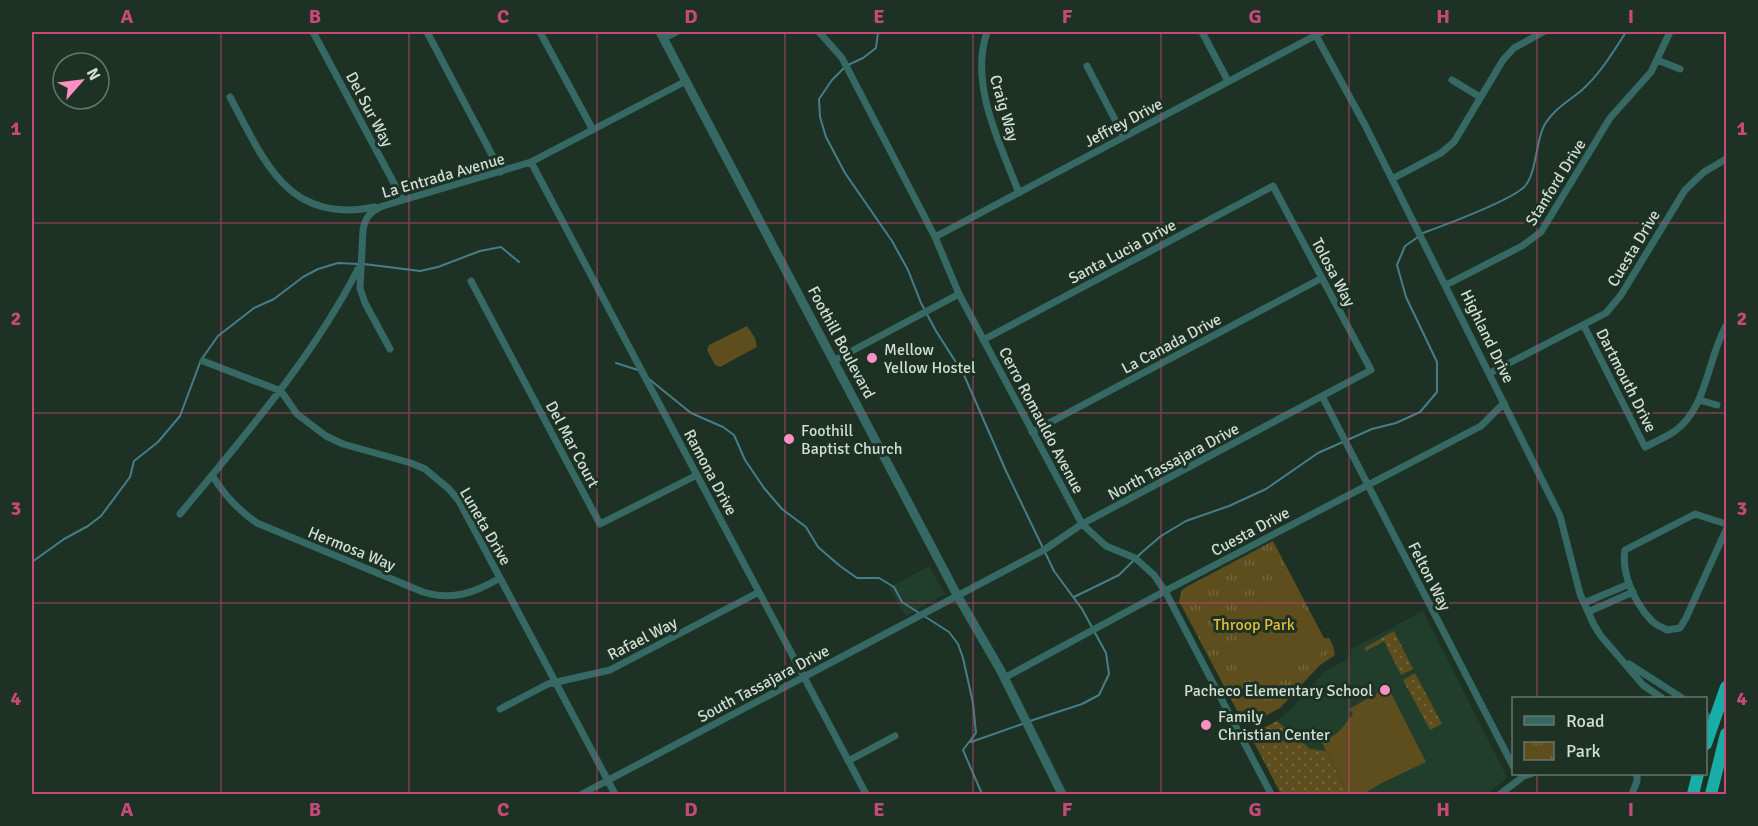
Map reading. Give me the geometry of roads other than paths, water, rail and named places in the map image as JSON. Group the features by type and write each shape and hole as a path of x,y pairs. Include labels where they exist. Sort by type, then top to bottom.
{"highway":[{"path":"1708,722 1726,687"},
{"path":"1711,795 1726,737"},
{"path":"1693,795 1698,775"}],"street":[{"name":"Del Sur Way","path":"313,32 403,200"},
{"path":"427,32 501,172"},
{"path":"540,32 593,130"},
{"path":"662,35 676,32"},
{"name":"Cerro Romauldo Avenue","path":"819,32 842,58 935,237 959,294 1083,524 1106,546 1136,558 1154,575 1165,591 1271,795"},
{"name":"Craig Way","path":"977,32 986,34 980,55 982,86 1019,193"},
{"path":"1202,32 1228,81"},
{"path":"1392,179 1446,150 1454,142 1503,60 1510,52 1542,32"},
{"name":"Stanford Drive","path":"1446,285 1522,246 1541,232 1610,118 1644,82 1670,32"},
{"name":"Jeffrey Drive","path":"935,237 1317,33"},
{"name":"Highland Drive","path":"1317,33 1446,285 1560,516 1588,612 1601,636 1643,685 1659,697"},
{"name":"Foothill Boulevard","path":"662,35 957,595 1004,678 1062,795"},
{"path":"1657,60 1680,69"},
{"path":"1087,66 1124,137"},
{"path":"1452,80 1480,97"},
{"name":"La Entrada Avenue","path":"180,514 281,391 342,297 360,264 364,223 371,212 382,206 531,162 687,81"},
{"path":"230,97 267,165 293,193 316,205 328,208 356,210 382,206"},
{"name":"Cuesta Drive","path":"1490,373 1606,313 1617,301 1684,190 1704,172 1726,159"},
{"name":"Ramona Drive","path":"531,162 866,795"},
{"name":"Tolosa Way","path":"1273,186 1371,370"},
{"name":"Santa Lucia Drive","path":"983,340 1273,186"},
{"path":"360,264 363,298 390,350"},
{"name":"La Canada Drive","path":"1032,432 1322,278"},
{"name":"Del Mar Court","path":"471,281 600,524 697,475"},
{"path":"835,360 959,294"},
{"name":"Dartmouth Drive","path":"1584,326 1645,447 1676,431 1692,414 1699,400"},
{"path":"1717,405 1699,400 1712,356 1726,326"},
{"path":"203,361 281,391"},
{"name":"North Tassajara Drive","path":"957,595 1044,550 1083,524 1371,370"},
{"name":"Luneta Drive","path":"281,391 303,420 326,436 343,444 411,463 438,478 459,501 615,795"},
{"name":"Felton Way","path":"1322,396 1512,764"},
{"name":"Cuesta Drive","path":"1004,678 1481,426 1504,403"},
{"name":"Hermosa Way","path":"212,475 231,502 257,523 423,592 446,597 458,596 470,593 500,578"},
{"path":"1726,524 1695,514 1624,550 1623,561 1629,584 1652,621 1667,630 1680,628 1726,530"},
{"path":"1584,603 1629,584"},
{"name":"Rafael Way","path":"500,710 528,693 555,682 610,670 759,592"},
{"path":"1588,612 1633,592"},
{"name":"South Tassajara Drive","path":"582,795 957,595"},
{"name":"Highland Drive","path":"1620,658 1679,697"},
{"path":"1708,722 1726,737"},
{"path":"848,761 896,736"},
{"path":"1632,795 1637,775"},
{"path":"1500,795 1518,777"}],"waterway":[{"path":"848,65 863,58 876,48 878,32"},
{"path":"1423,233 1494,204 1526,185 1530,179 1545,124 1557,110 1595,77 1626,32"},
{"path":"844,68 832,80 819,99 820,117 826,137 845,173 892,241 908,270 921,303 964,375 1006,471 1054,571 1082,609 1106,653 1109,674 1099,695 1082,704 1030,721"},
{"path":"1074,597 1119,575 1161,536 1186,521 1229,506 1266,489 1318,453 1372,429 1396,423 1420,412 1437,392 1437,362 1406,297 1397,265 1405,246 1418,237"},
{"path":"364,264 420,271 438,267 480,251 501,247 519,262"},
{"path":"32,562 101,516 130,477 134,461 158,442 180,416 201,360 218,336 254,308 274,299 303,277 318,269 338,263 358,264"},
{"path":"616,363 638,370"},
{"path":"649,379 691,413 723,427 734,435 745,460 764,488 782,509 806,527 818,547 840,566 857,578 879,578 894,587 902,602 949,632 958,644 963,658 973,703 976,733 963,750 982,794"},
{"path":"971,742 1025,723"}],"place":[{"name":"Mellow Yellow Hostel","path":"872,358"},
{"name":"Foothill Baptist Church","path":"789,439"},
{"name":"Pacheco Elementary School","path":"1385,690"},
{"name":"Family Christian Center","path":"1206,725"}],"park label":[{"name":"Throop Park","path":"1254,624"}]}
